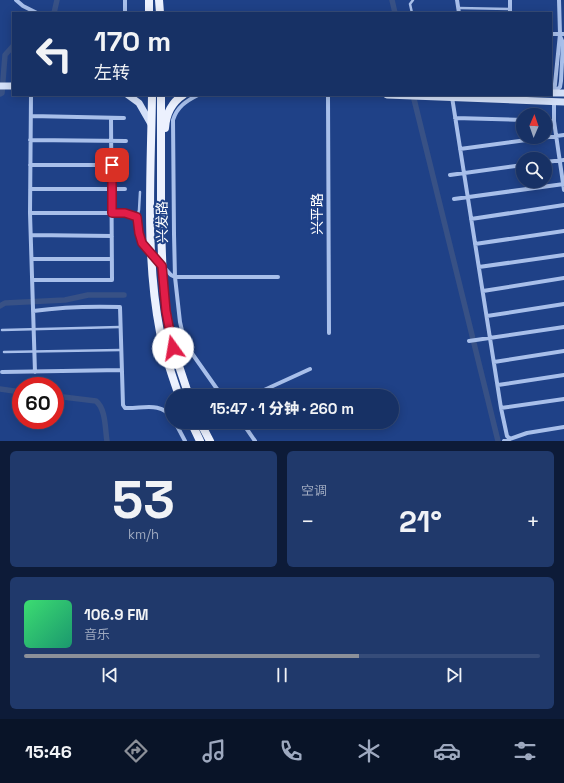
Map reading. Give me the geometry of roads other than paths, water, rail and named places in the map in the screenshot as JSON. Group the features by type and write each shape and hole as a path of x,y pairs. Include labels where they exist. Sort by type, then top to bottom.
{"main road":[{"path":"149,0 149,12"},
{"path":"159,0 160,12"},
{"path":"0,86 12,86"},
{"path":"553,93 564,93"},
{"path":"129,96 139,103 151,124"},
{"path":"152,96 151,254 154,291 160,332 168,364 177,389"},
{"path":"161,96 163,284 173,348 187,389"},
{"path":"161,169 164,151 165,120 172,104 182,96"},
{"path":"452,96 564,102"},
{"path":"194,429 200,441"},
{"path":"204,429 210,441"}],"street":[{"path":"16,0 23,6 35,12"},
{"path":"125,0 125,12"},
{"path":"457,0 460,12"},
{"path":"510,0 510,11"},
{"path":"560,0 562,34 553,93 554,121 562,160 564,190"},
{"path":"31,96 30,213 34,372"},
{"name":"兴发路","path":"196,96 182,104 175,112 172,120 175,278 183,335 196,360 217,389"},
{"name":"兴平路","path":"328,96 328,333"},
{"path":"452,96 501,408 507,436 510,439"},
{"path":"31,116 124,118"},
{"path":"32,280 112,280 111,118"},
{"path":"455,118 516,120"},
{"path":"460,149 564,135"},
{"path":"30,140 126,141"},
{"path":"552,161 562,160"},
{"path":"30,165 123,165"},
{"path":"450,175 516,166"},
{"path":"454,199 564,184"},
{"path":"30,189 125,189"},
{"path":"471,219 564,205"},
{"path":"30,213 125,213 137,217 142,243 171,276 175,278 278,277"},
{"path":"475,244 564,231"},
{"path":"31,235 112,236"},
{"path":"479,267 564,255"},
{"path":"32,259 112,258"},
{"path":"483,291 564,278"},
{"path":"487,316 564,304"},
{"path":"33,310 120,307 123,405 125,408 155,407 165,410"},
{"path":"469,342 564,327"},
{"path":"494,362 564,351"},
{"path":"266,389 310,369"},
{"path":"2,372 122,370"},
{"path":"498,385 564,375"},
{"path":"501,408 564,399"},
{"path":"505,441 527,433 564,427"},
{"path":"179,429 185,441"},
{"path":"247,429 255,441"}],"lane":[{"path":"412,12 410,4 413,0"},
{"path":"458,8 510,11"},
{"path":"137,217 140,192"},
{"path":"2,330 120,327"},
{"path":"4,352 121,350"}],"waterway":[{"path":"54,12 57,0"},
{"path":"392,0 395,12"},
{"path":"0,94 2,93 5,55 12,47"},
{"path":"413,96 498,441"},
{"path":"0,306 5,303 65,300 88,295 124,295"},
{"path":"0,389 12,391"},
{"path":"64,397 96,401 102,409 107,441"}]}
